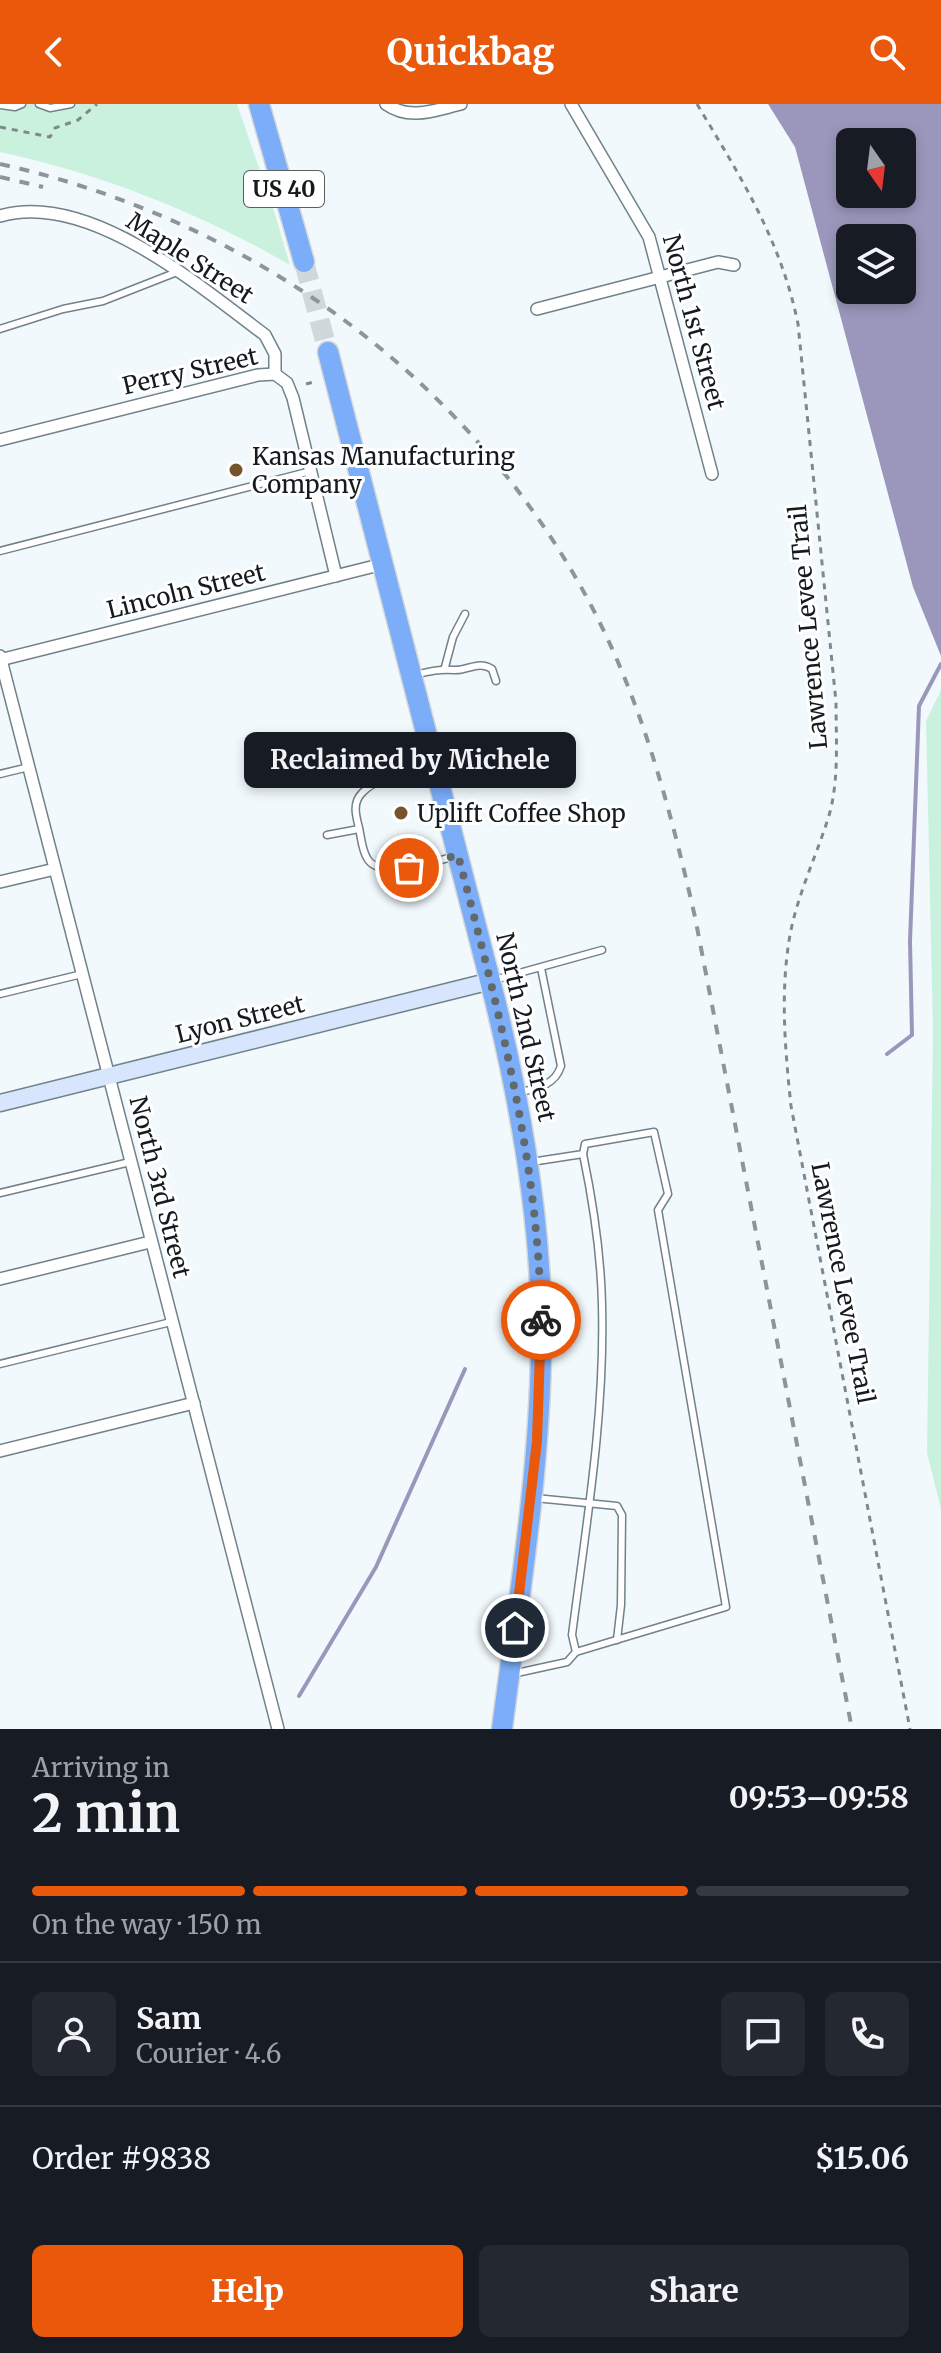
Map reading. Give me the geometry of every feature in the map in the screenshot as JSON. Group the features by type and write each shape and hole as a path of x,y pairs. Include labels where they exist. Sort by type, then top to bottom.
{"highway":[{"name":"US 40","path":"259,104 304,262"},
{"name":"North 2nd Street","path":"328,352 491,981 517,1093 528,1162 539,1265 540,1390 532,1498 502,1729"}],"street":[{"path":"388,106 415,114 461,104"},
{"name":"North 1st Street","path":"571,104 643,224 661,277 712,474"},
{"name":"Maple Street","path":"0,216 31,210 61,214 123,237 265,335 275,354 275,374"},
{"path":"537,309 718,262 734,265"},
{"name":"Perry Street","path":"0,440 258,375 275,374 287,383 293,398 336,576"},
{"name":"Lincoln Street","path":"0,659 383,564"},
{"name":"North 3rd Street","path":"0,659 278,1729"},
{"path":"0,882 55,869"},
{"name":"Lyon Street","path":"0,1103 491,981"},
{"path":"0,1279 150,1242"},
{"path":"0,1451 194,1403"}],"lane":[{"path":"0,105 15,107 22,104"},
{"path":"39,104 50,108 71,104"},
{"path":"0,329 63,309 103,301 177,272"},
{"path":"0,551 311,471"},
{"path":"445,667 453,637 465,614"},
{"path":"411,676 445,667 454,670 480,664 492,669 496,681"},
{"path":"0,774 29,767"},
{"path":"435,767 381,781 362,792 355,807 366,858 379,867 409,868 458,855"},
{"path":"327,835 359,829"},
{"path":"491,981 602,950"},
{"path":"517,1093 542,1087 558,1076 561,1066 541,968"},
{"path":"0,994 82,974"},
{"path":"509,1675 567,1662 576,1652 726,1607 658,1210 668,1194 654,1132 585,1144 583,1154 594,1206 602,1304 601,1385 572,1635 576,1652"},
{"path":"528,1162 583,1154"},
{"path":"0,1193 130,1162"},
{"path":"0,1364 171,1322"},
{"path":"532,1498 617,1506 624,1523 617,1640"}],"path":[{"path":"0,127 50,137 55,128 78,120 97,104"},
{"name":"Lawrence Levee Trail","path":"697,104 760,210 790,285 798,324 836,702 837,756 830,810 790,933 783,999 787,1068 791,1106 910,1729"},
{"path":"306,384 314,382"}],"green space":[{"path":"0,104 237,104 290,265 221,228 150,197 76,172 0,152"},
{"path":"941,690 941,1509 927,1453 933,1031 926,721"}],"shaded area":[{"path":"768,104 941,104 941,656 913,587 837,304 916,304 916,224 836,224 836,300 795,147"}],"waterway":[{"path":"887,1054 912,1035 910,941 919,706 941,664"},
{"path":"299,1696 376,1567 465,1369"}],"tunnel":[{"path":"304,262 328,352"}],"railway":[{"path":"0,164 93,190 183,225 268,270 347,322 421,384 487,453 546,529 595,613 642,724 695,917 852,1729"},
{"path":"0,177 43,187"}],"way so far":[{"path":"409,868 458,855 517,1093 533,1200 541,1320"}],"place":[{"name":"Kansas Manufacturing Company","path":"236,470"},
{"name":"Uplift Coffee Shop","path":"401,813"},
{"name":"Reclaimed by Michele","path":"409,868"}],"route":[{"path":"515,1628 537,1441 541,1320"}]}
